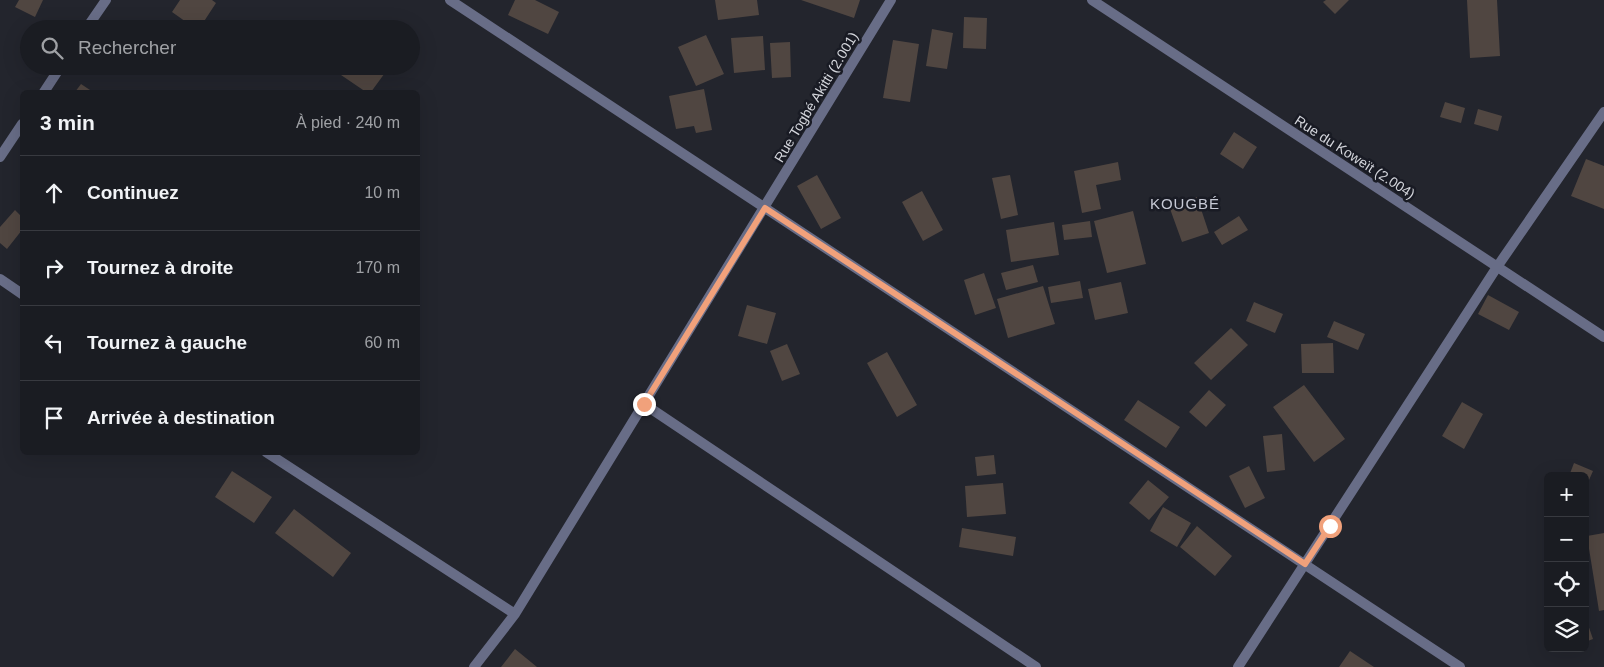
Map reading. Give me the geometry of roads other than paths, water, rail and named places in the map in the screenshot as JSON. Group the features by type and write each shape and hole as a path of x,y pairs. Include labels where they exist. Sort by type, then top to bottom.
{"street":[{"path":"92,20 106,0"},
{"path":"450,0 1460,667"},
{"name":"Rue Togbé Akitti (2.001)","path":"474,667 515,614 891,0"},
{"name":"Rue du Koweït (2.004)","path":"1092,0 1604,337"},
{"path":"45,90 55,75"},
{"path":"1238,667 1497,267 1604,112"},
{"path":"0,157 20,127"},
{"path":"0,279 20,293"},
{"path":"644,404 1036,667"},
{"path":"271,455 515,614"}],"district":[{"name":"KOUGBÉ","path":"1185,204"}]}
